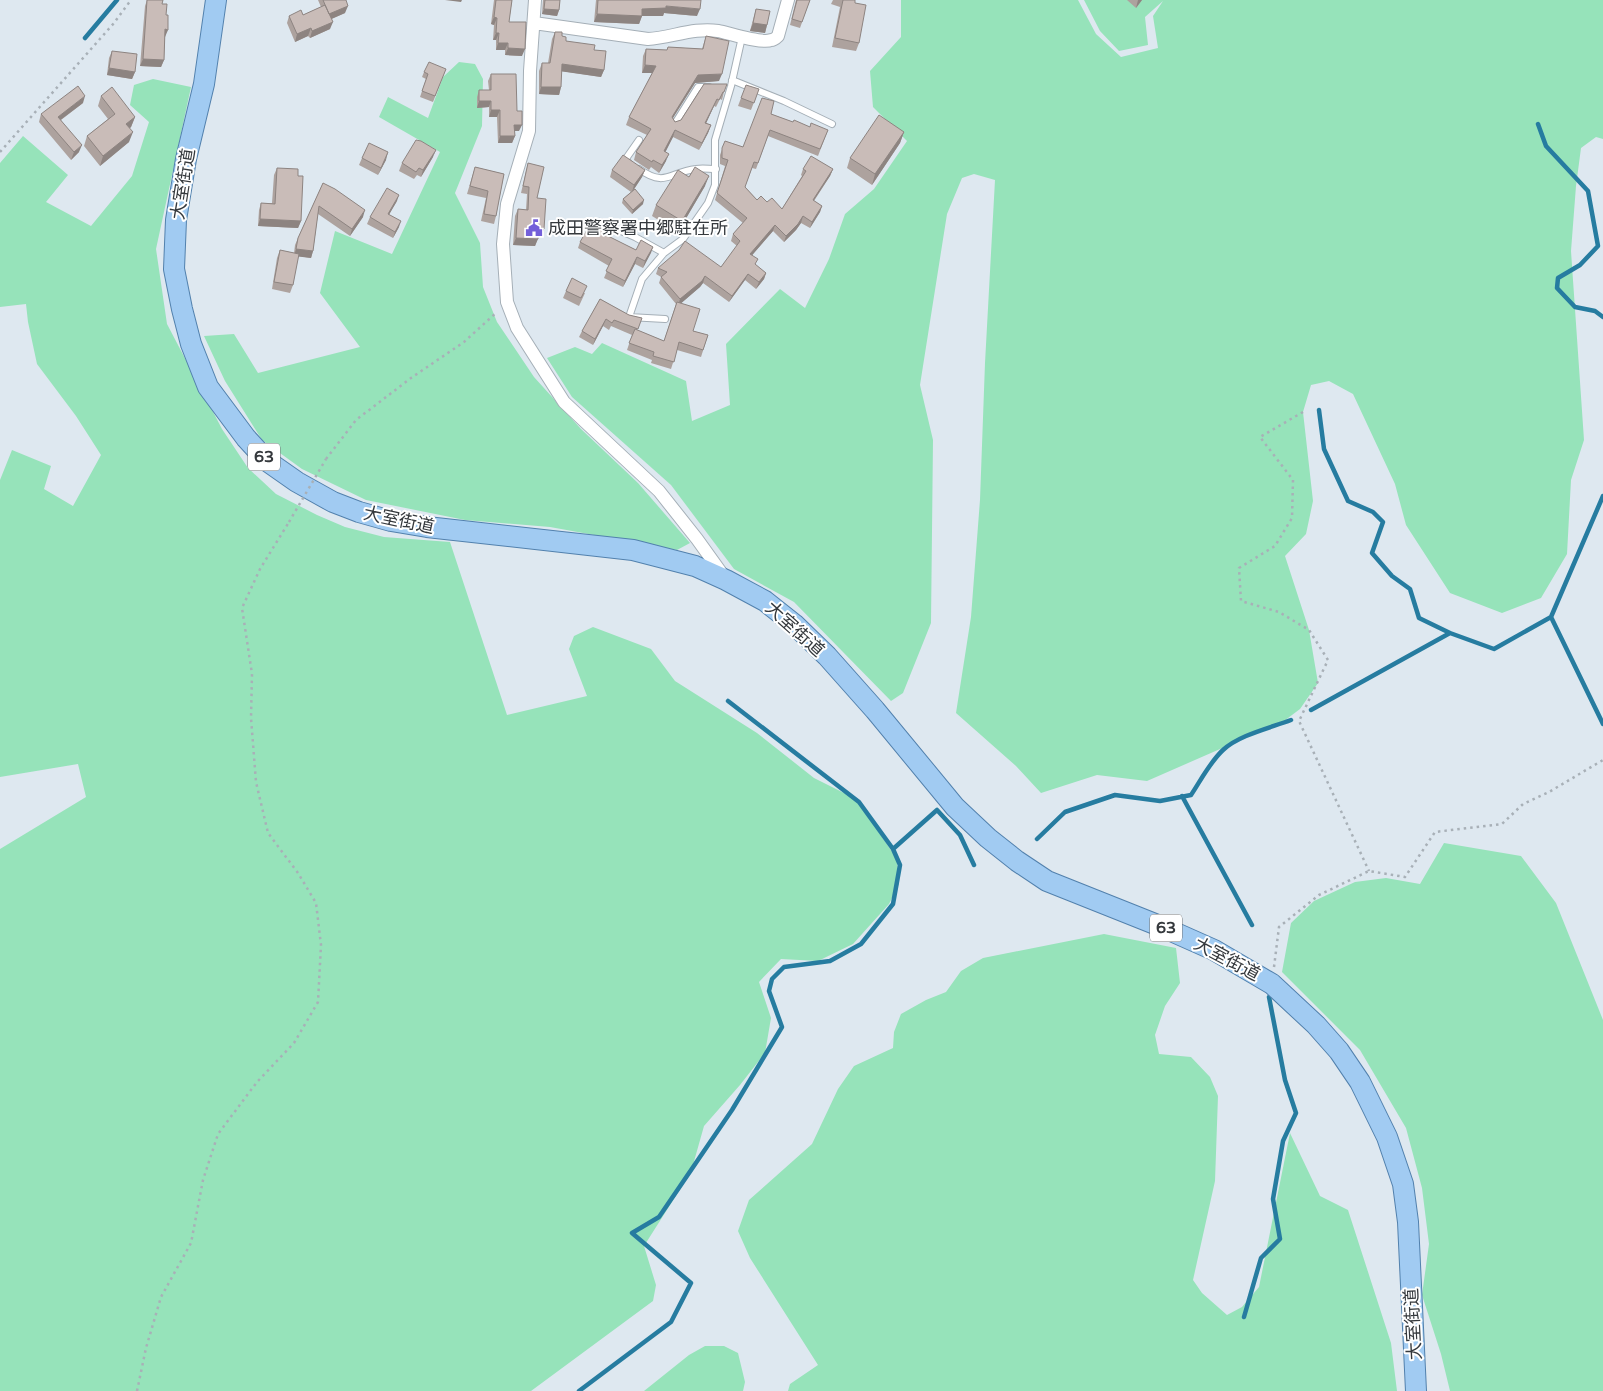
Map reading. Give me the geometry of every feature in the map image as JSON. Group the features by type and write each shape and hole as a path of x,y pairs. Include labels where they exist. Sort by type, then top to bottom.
{"main road":[{"name":"大室街道","path":"216,0 204,84 186,159 180,194 176,220 174,269 191,344 208,387 246,438 267,461 298,482 333,502 359,512 391,521 427,527 633,550 695,566 765,600 794,624 827,656 875,710 954,807 1017,861 1047,881 1160,926 1214,950 1272,984 1316,1025 1339,1051 1360,1082 1387,1137 1403,1184 1408,1222 1416,1391"}],"street":[{"path":"535,0 528,132 508,204 503,244 506,302 517,328 564,402 659,491 726,580"},
{"path":"534,23 648,39 704,30 770,41 778,36 788,0"}],"lane":[{"path":"665,320 629,317 642,279 664,253 683,239 708,203 716,186 715,140 732,83 742,37"},
{"path":"723,86 732,83 784,102 832,124"},
{"path":"674,125 698,87 714,86"},
{"path":"639,140 625,160 648,176 657,179 696,169 716,169"},
{"path":"598,221 664,253"}],"path":[{"path":"0,152 114,23 131,0"},
{"path":"137,1391 146,1348 161,1298 191,1243 202,1180 218,1134 257,1082 294,1043 318,1002 321,945 316,903 298,873 268,833 256,782 251,718 252,674 242,608 260,570 326,459 356,420 411,378 464,342 506,302"},
{"path":"1302,412 1260,437 1293,480 1292,518 1275,546 1239,568 1241,601 1279,612 1309,630 1328,660 1299,721 1369,871"},
{"path":"1272,984 1279,927 1319,895 1369,871 1405,876 1435,832 1502,824 1523,804 1555,789 1603,760"}],"green space":[{"path":"901,0 1078,0 1096,34 1121,57 1158,48 1153,16 1163,1 1145,17 1148,45 1119,51 1100,31 1084,0 1603,0 1603,139 1596,137 1581,148 1571,251 1584,440 1571,480 1567,554 1541,598 1502,613 1450,593 1406,525 1395,484 1353,394 1329,381 1311,385 1303,412 1313,501 1306,534 1285,556 1309,630 1318,683 1300,709 1284,721 1147,781 1097,775 1041,793 1016,766 956,713 971,617 980,500 995,180 974,174 962,178 947,214 920,385 933,440 931,623 903,693 891,701 794,602 734,569 671,485 572,397 547,358 575,347 592,354 602,343 686,381 692,421 730,405 726,344 780,289 805,308 829,259 845,214 874,189 907,141 873,107 870,71 901,37"},
{"path":"459,62 475,64 483,79 482,126 455,193 480,243 483,287 497,322 534,377 581,429 638,483 690,543 677,550 550,527 465,520 366,500 302,469 262,440 225,381 204,336 234,334 258,373 360,347 320,293 335,231 392,254 440,152 379,117 388,97 428,118 443,77"},
{"path":"153,79 191,87 156,249 167,324 222,429 248,468 276,494 345,527 384,537 450,542 507,715 587,696 569,649 574,636 593,627 651,649 675,681 757,733 814,778 856,799 897,859 899,884 889,904 853,944 818,961 781,959 759,982 771,1018 765,1053 704,1126 691,1172 644,1246 656,1285 653,1301 531,1391 0,1391 0,849 86,797 78,764 0,777 0,480 12,450 51,466 44,489 73,506 101,455 76,416 37,364 26,304 0,307 0,163 23,136 68,175 46,202 91,226 132,176 149,122 130,105 134,85"},
{"path":"1444,843 1521,856 1556,903 1603,1020 1603,1391 1450,1391 1441,1354 1422,1295 1429,1244 1422,1188 1406,1128 1360,1050 1282,972 1291,923 1314,901 1355,882 1386,878 1420,884"},
{"path":"1104,934 1176,948 1180,983 1165,1006 1155,1035 1159,1054 1191,1057 1210,1077 1218,1096 1215,1181 1193,1280 1202,1293 1227,1315 1242,1307 1259,1287 1290,1133 1320,1196 1348,1210 1391,1343 1397,1391 788,1391 790,1384 818,1365 750,1258 738,1231 749,1200 812,1144 838,1089 854,1066 893,1048 894,1032 901,1014 926,1000 946,992 961,971 983,958"},
{"path":"705,1346 724,1346 738,1353 745,1382 743,1391 644,1391 689,1355"}],"building":[{"path":"147,0 163,0 162,4 167,4 168,30 165,29 164,60 143,59"},
{"path":"323,0 346,0 348,6 329,14"},
{"path":"496,0 512,0 509,22 526,22 525,49 508,48 508,43 498,43 499,33 496,33 497,18 494,17"},
{"path":"545,0 560,0 559,10 544,9"},
{"path":"598,0 701,0 700,9 666,6 666,8 642,9 642,16 597,14"},
{"path":"797,0 810,0 802,22 792,19"},
{"path":"843,0 855,0 855,3 866,5 859,43 835,38"},
{"path":"325,5 333,22 312,31 311,28 297,34 289,16 301,10 303,15"},
{"path":"756,9 770,11 767,25 753,23"},
{"path":"555,32 562,32 562,36 566,37 566,41 595,45 594,50 606,51 604,70 562,64 561,87 541,87 542,63 550,63"},
{"path":"706,36 729,41 722,74 698,75 672,117 675,122 681,120 704,84 727,84 705,123 711,125 702,143 675,130 664,151 669,154 662,165 653,160 652,162 636,152 651,129 629,117 656,66 645,65 646,49 667,50 668,47 703,49"},
{"path":"112,51 137,54 135,72 109,68"},
{"path":"429,62 446,69 435,96 422,91 428,74 424,72"},
{"path":"491,74 516,74 517,111 522,111 522,125 514,125 515,136 500,136 500,110 491,110 491,101 479,101 479,90 491,90"},
{"path":"746,85 759,89 754,103 741,98"},
{"path":"78,86 85,96 58,117 82,145 74,152 41,114"},
{"path":"112,87 135,117 126,124 133,132 103,156 87,136 115,114 101,96"},
{"path":"762,98 774,101 771,114 793,122 794,120 810,127 811,123 828,130 820,149 770,130 758,163 754,162 745,187 757,200 761,196 767,202 772,198 782,209 806,171 803,169 811,156 833,169 813,200 822,206 812,222 803,216 786,236 775,225 750,254 758,259 755,264 766,273 759,282 748,274 732,296 705,276 702,281 680,299 661,277 667,272 658,268 679,250 685,241 721,267 740,241 733,234 747,218 717,193 728,160 722,158 722,148 725,141 743,147"},
{"path":"879,115 904,132 875,174 850,158"},
{"path":"416,140 436,150 423,170 419,168 416,172 402,163"},
{"path":"369,143 388,152 381,168 362,158"},
{"path":"623,155 645,170 634,185 612,170"},
{"path":"528,163 544,167 537,198 546,199 544,229 538,229 538,239 516,238 518,209 528,210 529,187 523,186"},
{"path":"475,167 504,174 496,216 484,214 488,191 470,186"},
{"path":"695,167 709,176 682,221 656,205 678,170 689,177"},
{"path":"277,168 298,169 298,176 303,176 301,221 260,219 261,203 275,204"},
{"path":"323,183 365,210 352,229 319,206 313,251 296,249 298,238"},
{"path":"387,188 399,195 388,214 401,221 395,232 370,217"},
{"path":"635,189 644,200 633,210 623,199"},
{"path":"594,218 611,227 606,235 636,250 641,240 653,247 645,261 637,257 625,281 606,271 612,259 580,242"},
{"path":"280,250 299,254 293,285 274,282"},
{"path":"572,278 587,286 581,298 566,291"},
{"path":"600,299 629,315 642,318 638,329 614,320 612,323 606,319 595,339 582,331"},
{"path":"677,302 700,309 693,331 708,335 703,350 679,342 674,362 653,356 654,352 629,343 635,329 664,341"}],"waterway":[{"path":"85,38 117,0"},
{"path":"1538,124 1546,146 1588,191 1598,246 1580,265 1558,278 1557,288 1575,307 1595,311 1603,317"},
{"path":"1319,410 1324,449 1348,501 1373,512 1383,522 1372,553 1392,576 1410,589 1419,618 1450,633"},
{"path":"1311,710 1450,633 1494,649 1551,617 1603,496"},
{"path":"1551,617 1603,724"},
{"path":"728,701 859,802 893,849"},
{"path":"1037,839 1065,812 1115,795 1160,801 1191,795 1206,771 1223,750 1237,740 1255,732 1291,720"},
{"path":"1182,796 1252,925"},
{"path":"579,1391 671,1322 691,1283 632,1233 659,1217 732,1110 782,1027 769,991 772,979 784,967 830,961 861,944 893,904 900,865 893,849 937,810 960,835 974,865"},
{"path":"1244,1317 1261,1258 1280,1239 1273,1199 1283,1141 1296,1113 1285,1080 1269,997"}],"place":[{"name":"成田警察署中郷駐在所","path":"534,228"}]}
